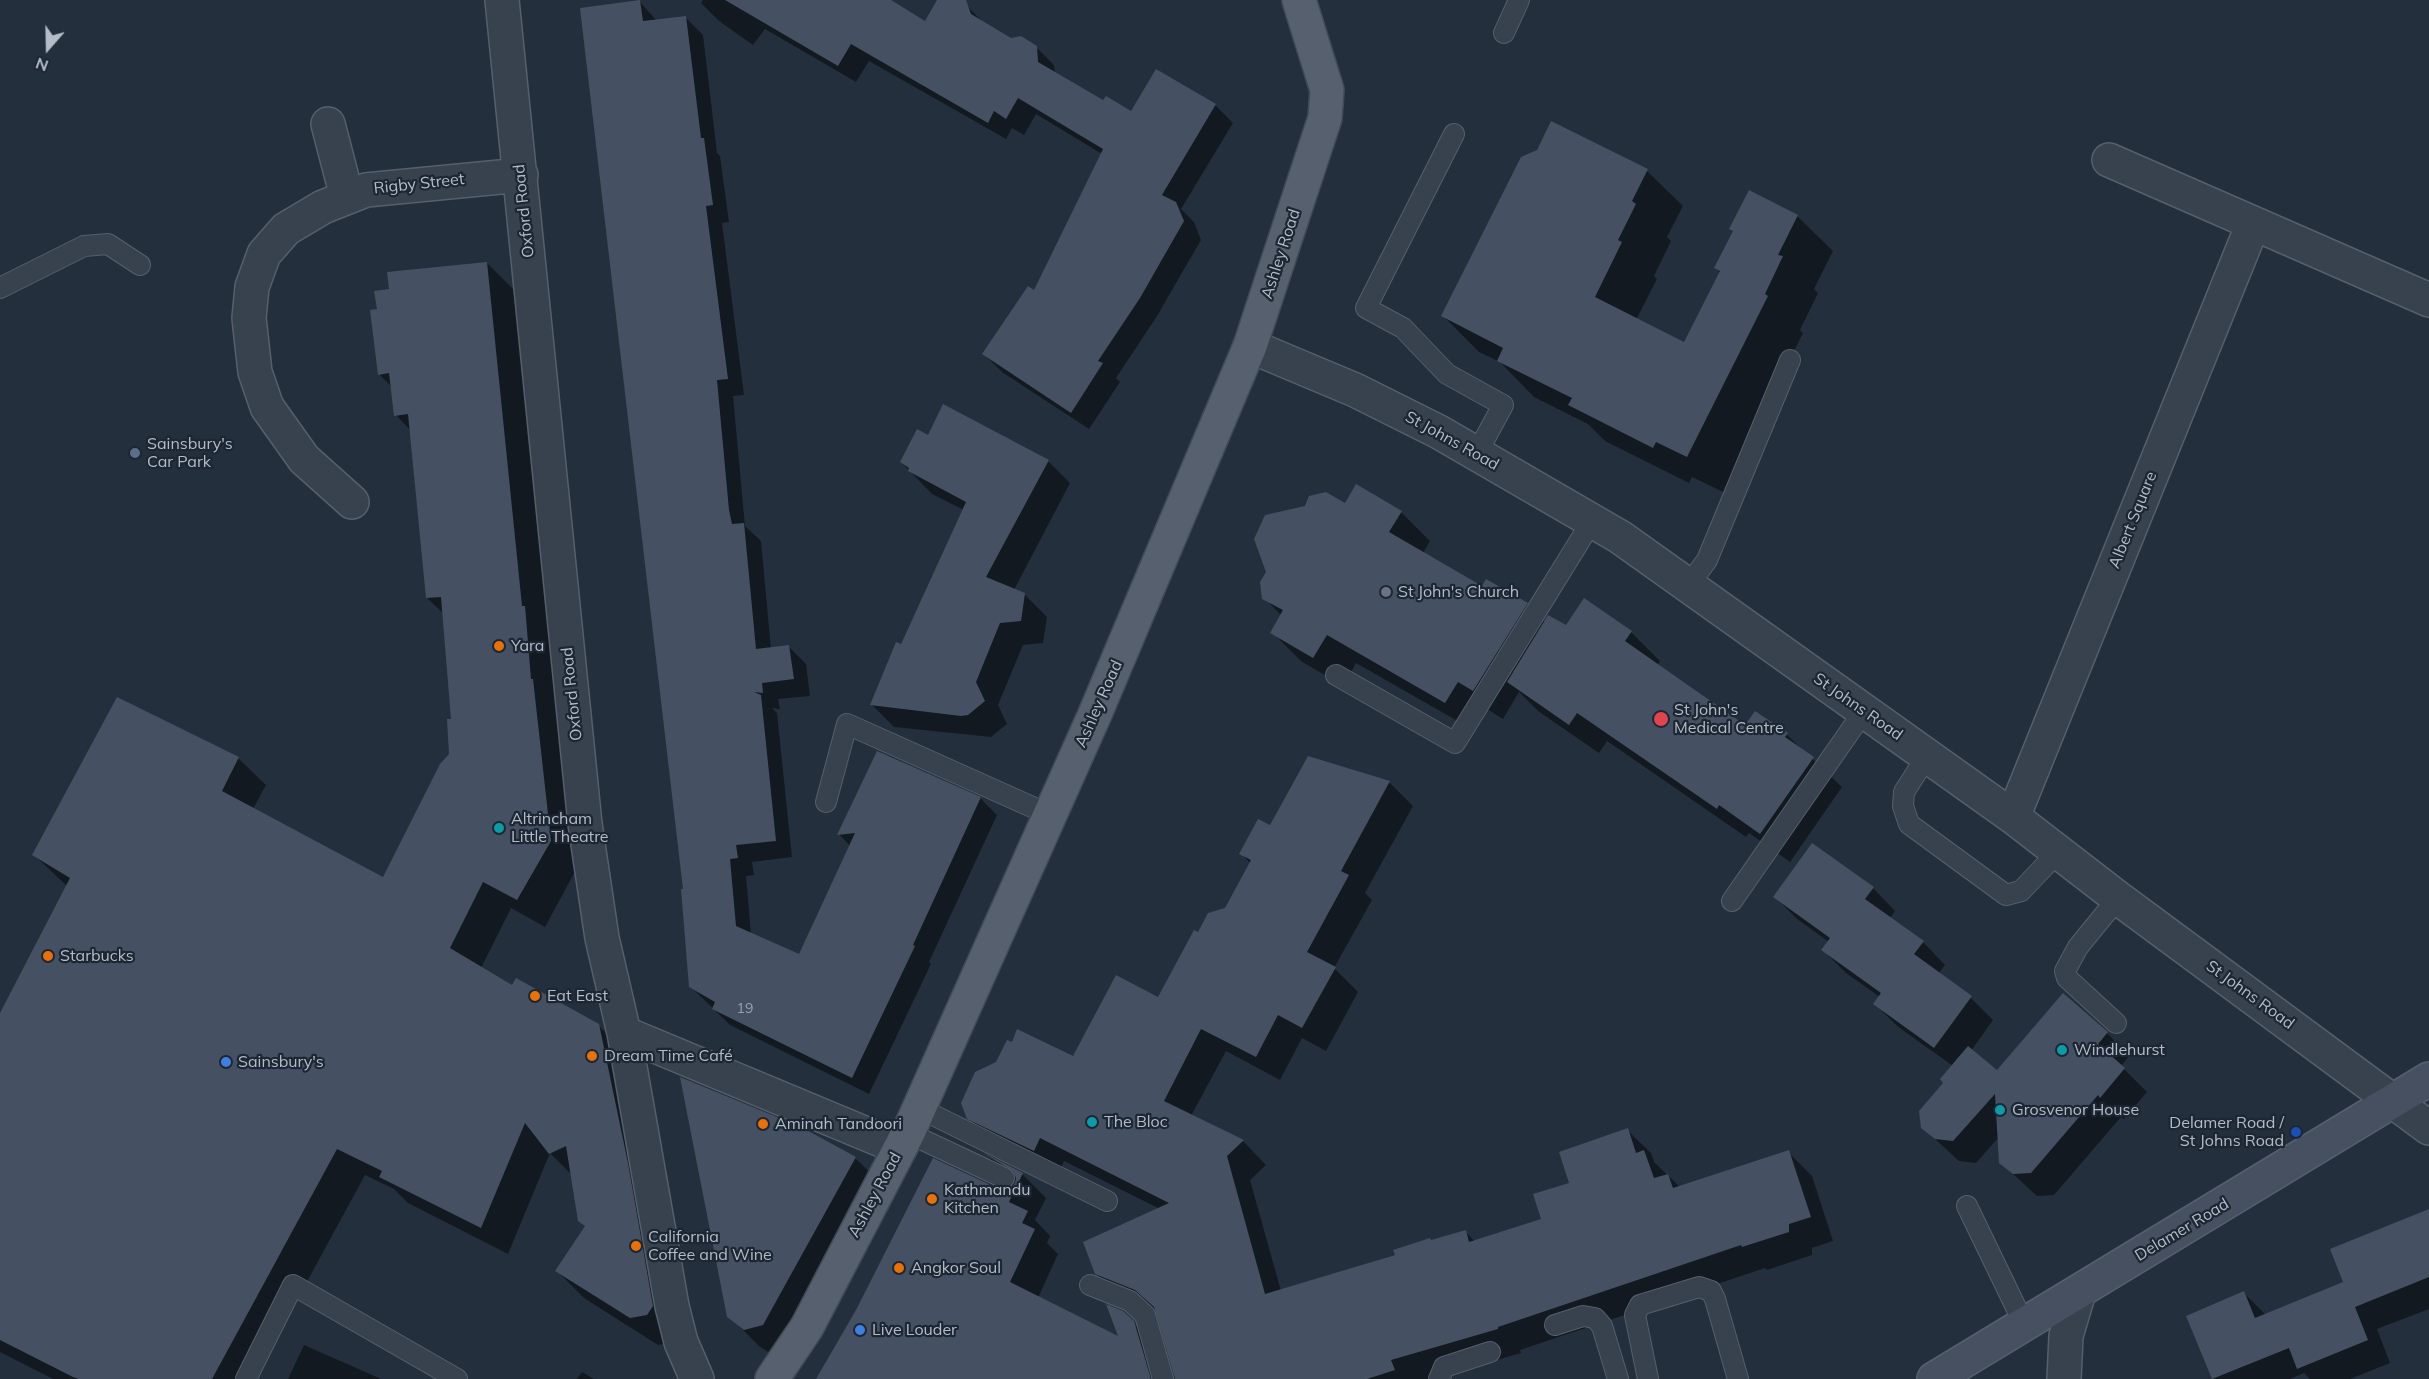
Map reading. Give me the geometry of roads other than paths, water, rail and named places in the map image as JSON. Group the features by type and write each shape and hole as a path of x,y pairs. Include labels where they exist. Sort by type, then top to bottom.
{"main road":[{"name":"Ashley Road","path":"772,1379 807,1327 909,1130 1162,559 1250,346 1325,118 1327,90 1299,0"}],"street":[{"name":"Oxford Road","path":"502,0 585,824 602,938 624,1033 672,1306 681,1342 697,1379"},
{"path":"328,124 346,197"},
{"path":"2109,160 2429,300"},
{"name":"Rigby Street","path":"352,502 304,459 267,407 255,372 249,318 252,287 264,254 286,230 322,207 366,190 521,174"},
{"name":"Albert Square","path":"2013,817 2253,224"},
{"name":"St Johns Road","path":"1250,346 1355,390 1477,453 1620,537 2013,817 2118,898 2429,1128"},
{"path":"624,1033 909,1130"},
{"name":"Delamer Road","path":"1935,1379 2429,1079"},
{"path":"2064,1379 2066,1336 2079,1292"}],"lane":[{"path":"1504,33 1519,0"},
{"path":"1454,134 1366,308 1403,328 1447,374 1503,405 1477,453"},
{"path":"0,288 84,246 108,244 140,266"},
{"path":"1688,586 1707,560 1790,360"},
{"path":"1336,675 1455,743 1592,521"},
{"path":"1732,901 1864,711"},
{"path":"826,802 848,724 1050,815"},
{"path":"1927,756 1904,792 1903,806 1909,824 1962,863 2006,895 2021,891 2058,852"},
{"path":"2116,1023 2067,978 2065,971 2078,947 2118,898"},
{"path":"909,1130 1004,1178"},
{"path":"909,1130 1107,1201"},
{"path":"1967,1206 2025,1326"},
{"path":"246,1379 293,1285 457,1379"},
{"path":"1090,1285 1130,1301 1145,1315 1163,1379"},
{"path":"1648,1379 1635,1315 1640,1305 1699,1287 1711,1291 1715,1299 1738,1379"},
{"path":"1555,1325 1583,1316 1595,1317 1602,1326 1618,1379"},
{"path":"1439,1379 1444,1367 1490,1352"}],"place":[{"name":"Sainsbury's Car Park","path":"135,453"},
{"name":"St John's Church","path":"1386,592"},
{"name":"Yara","path":"499,646"},
{"name":"St John's Medical Centre","path":"1661,719"},
{"name":"Altrincham Little Theatre","path":"499,828"},
{"name":"Starbucks","path":"48,956"},
{"name":"Eat East","path":"535,996"},
{"name":"Windlehurst","path":"2062,1050"},
{"name":"Dream Time Café","path":"592,1056"},
{"name":"Sainsbury's","path":"226,1062"},
{"name":"Grosvenor House","path":"2000,1110"},
{"name":"The Bloc","path":"1092,1122"},
{"name":"Aminah Tandoori","path":"763,1124"},
{"name":"Delamer Road / St Johns Road","path":"2296,1132"},
{"name":"Kathmandu Kitchen","path":"932,1199"},
{"name":"California Coffee and Wine","path":"636,1246"},
{"name":"Angkor Soul","path":"899,1268"},
{"name":"Live Louder","path":"860,1330"}]}
